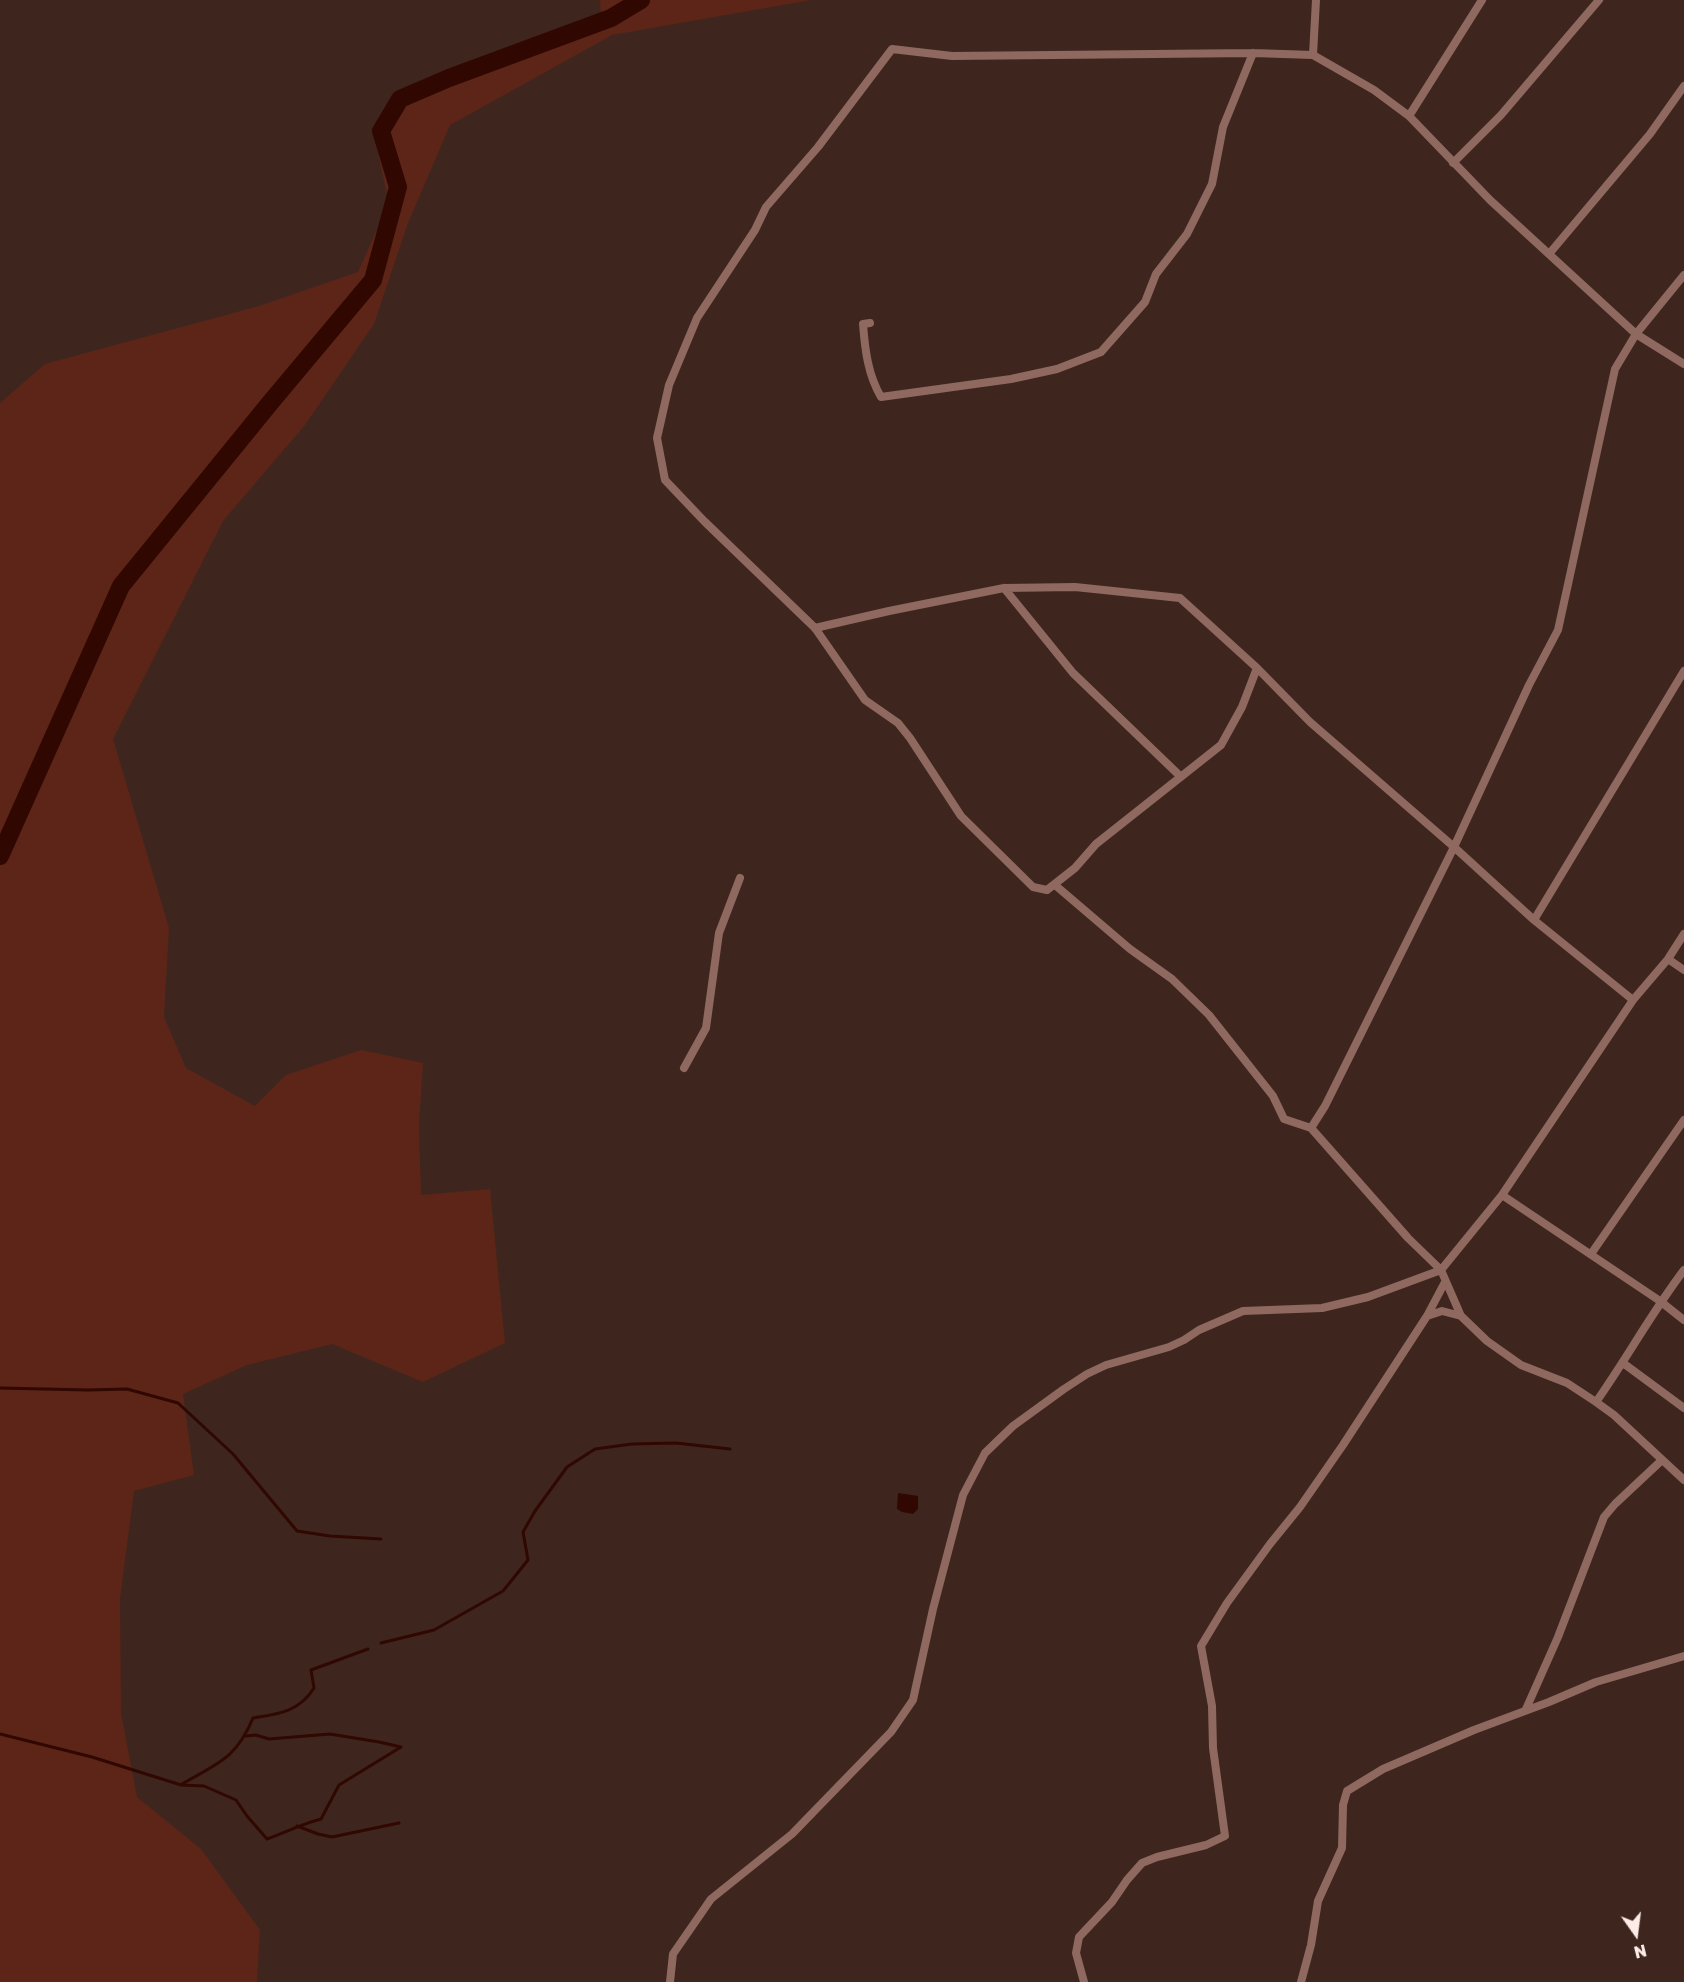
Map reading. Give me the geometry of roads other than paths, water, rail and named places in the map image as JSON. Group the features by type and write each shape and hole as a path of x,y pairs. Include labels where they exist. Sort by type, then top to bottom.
{"street":[{"path":"1313,55 1316,0"},
{"path":"1409,116 1482,0"},
{"path":"1453,163 1502,115 1599,0"},
{"path":"1257,668 1242,707 1221,745 1096,844 1075,868 1055,885 1047,891 1033,887 961,816 910,738 898,723 865,700 815,628 665,480 657,438 669,385 697,318 755,230 766,207 818,147 892,49 951,56 1253,53 1313,55 1374,90 1409,116 1490,200 1636,333 1684,364"},
{"path":"870,323 863,324 864,348 874,384 881,397 1011,379 1057,369 1101,352 1145,302 1156,274 1187,234 1212,184 1223,127 1253,53"},
{"path":"1549,254 1650,134 1684,86"},
{"path":"1311,1128 1325,1106 1454,847 1529,685 1558,630 1615,369 1636,333 1684,275"},
{"path":"815,628 1004,588 1075,587 1180,598 1257,668 1310,722 1534,920 1633,1000"},
{"path":"1004,588 1073,673 1180,776"},
{"path":"1534,920 1684,671"},
{"path":"684,1068 706,1028 719,933 740,878"},
{"path":"1055,885 1130,949 1172,979 1209,1015 1273,1096 1284,1119 1311,1128 1408,1238 1441,1270 1461,1316 1487,1341 1521,1365 1567,1383 1596,1402 1614,1415 1684,1480"},
{"path":"670,1982 673,1954 711,1899 792,1834 891,1732 913,1700 933,1609 963,1495 986,1453 1013,1426 1087,1374 1106,1365 1169,1347 1198,1330 1243,1311 1322,1308 1368,1297 1441,1270 1502,1195 1633,1000 1668,959 1684,934"},
{"path":"1668,959 1684,970"},
{"path":"1591,1254 1684,1120"},
{"path":"1502,1195 1660,1301 1684,1320"},
{"path":"1596,1402 1623,1364 1660,1301 1684,1270"},
{"path":"1084,1982 1076,1953 1079,1937 1112,1902 1142,1863 1206,1845 1225,1836 1213,1748 1212,1706 1201,1646 1227,1603 1343,1446 1428,1316 1445,1282"},
{"path":"1428,1316 1442,1311 1461,1316"},
{"path":"1623,1364 1684,1408"},
{"path":"1526,1709 1558,1637 1604,1517 1662,1460"},
{"path":"1301,1982 1311,1945 1318,1901 1342,1848 1343,1805 1347,1791 1383,1769 1526,1709 1550,1702 1596,1682 1684,1656"}],"waterway":[{"path":"0,856 121,586 373,280 398,187 381,131 400,99 449,78 611,18 641,0"},
{"path":"0,1388 127,1389 178,1403 233,1454 297,1531 330,1536 381,1539"},
{"path":"381,1643 434,1630 503,1591 528,1560 523,1532 535,1511 567,1467 595,1449 632,1444 676,1443 730,1449"},
{"path":"182,1784 216,1765 233,1751 247,1732 253,1718 279,1713 302,1702 314,1688 311,1670 368,1649"},
{"path":"0,1734 92,1757 181,1785 204,1786 236,1800 267,1839 321,1819 339,1785 401,1747 330,1734 269,1739 256,1735 246,1736"},
{"path":"297,1826 332,1837 399,1823"}]}
